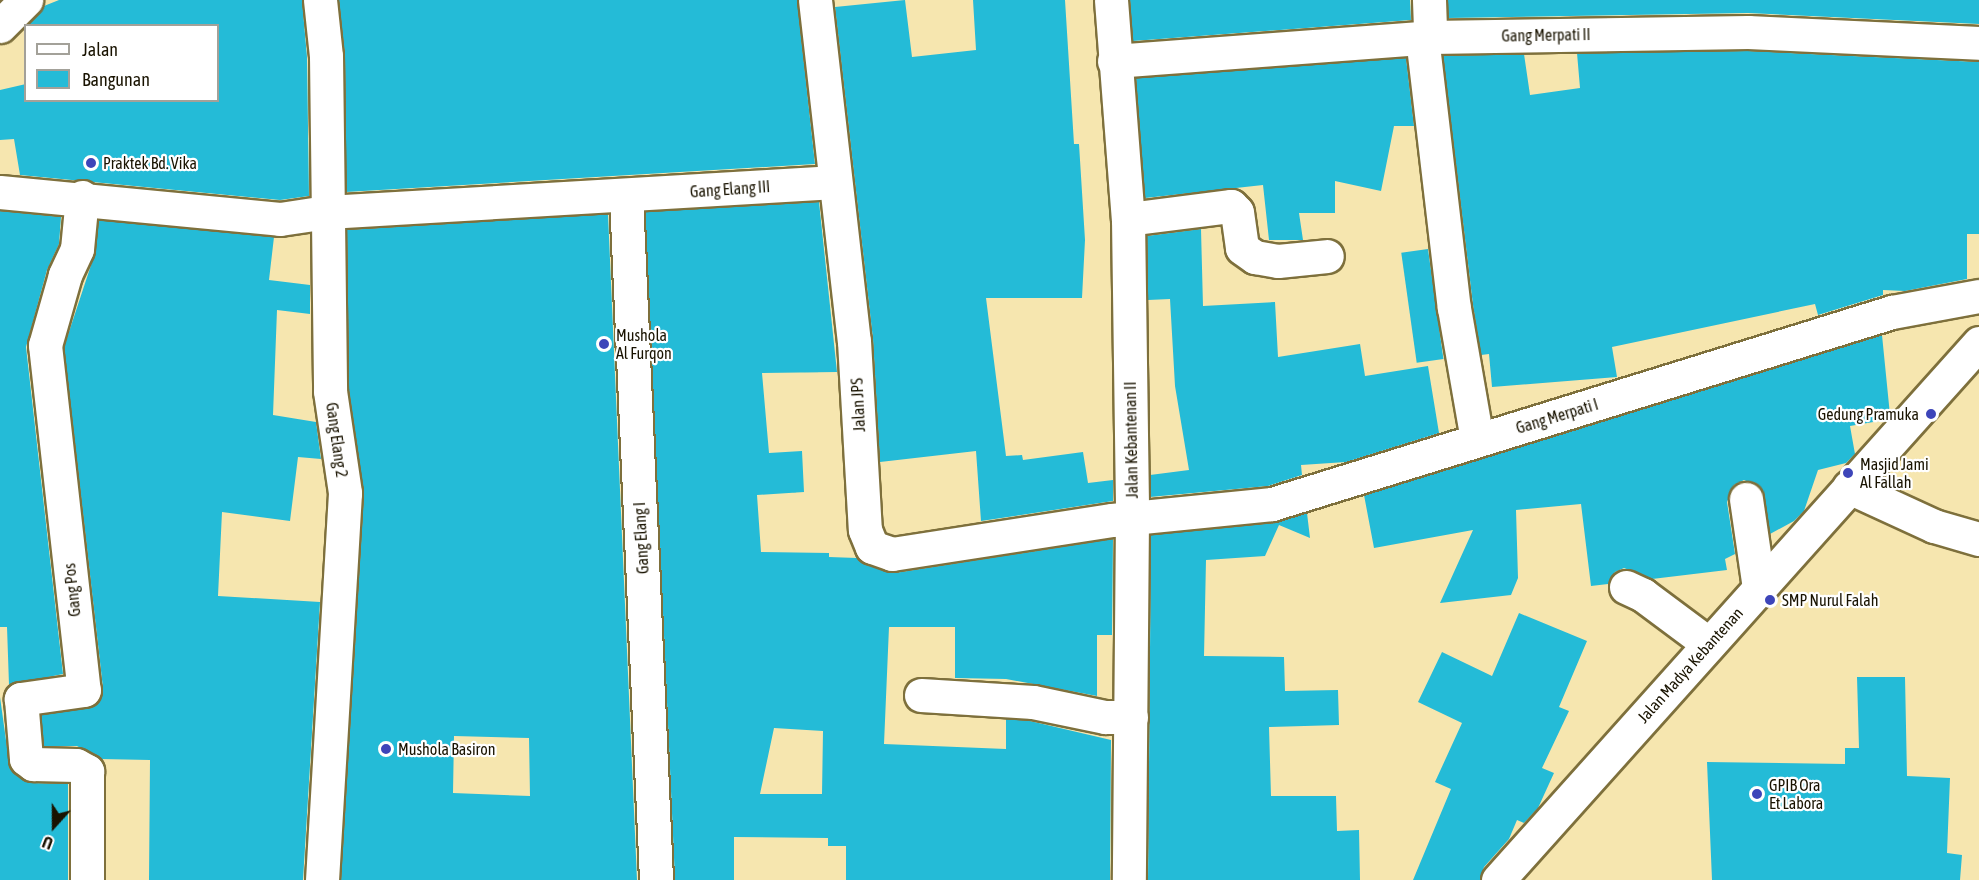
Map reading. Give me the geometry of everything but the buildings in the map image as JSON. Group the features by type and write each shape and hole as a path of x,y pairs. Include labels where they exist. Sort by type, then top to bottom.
{"street":[{"path":"0,26 26,0"},
{"name":"Gang Elang 2","path":"320,0 326,56 330,391 345,494 322,880"},
{"name":"Jalan JPS","path":"815,0 834,182 854,341 865,530 872,547 892,554 1132,518"},
{"name":"Jalan Kebantenan II","path":"1111,0 1128,219 1132,518 1129,880"},
{"path":"1429,0 1426,37 1454,308 1477,440"},
{"name":"Gang Merpati II","path":"1114,61 1426,37 1748,32 1979,43"},
{"name":"Gang Elang III","path":"0,192 82,197 280,219 327,212 626,197 834,182"},
{"name":"Gang Pos","path":"82,197 77,249 65,275 45,345 84,690 21,699 26,759 33,764 76,765 87,771 87,880"},
{"name":"Gang Elang I","path":"626,197 656,880"},
{"path":"1128,219 1231,206 1237,212 1242,248 1255,257 1278,261 1328,256"},
{"name":"Gang Merpati I","path":"1132,518 1272,504 1892,312 1979,296"},
{"name":"Jalan Madya Kebantenan","path":"1498,880 1979,343"},
{"path":"1849,487 1934,526 1979,539"},
{"path":"1746,499 1759,588"},
{"path":"1626,587 1643,595 1709,644"},
{"path":"921,695 1033,702 1105,717 1131,717"}],"place":[{"name":"Praktek Bd. Vika","path":"91,163"},
{"name":"Mushola Al Furqon","path":"604,344"},
{"name":"Gedung Pramuka","path":"1931,414"},
{"name":"Masjid Jami Al Fallah","path":"1848,473"},
{"name":"SMP Nurul Falah","path":"1770,600"},
{"name":"Mushola Basiron","path":"386,749"},
{"name":"GPIB Ora Et Labora","path":"1757,794"}]}
